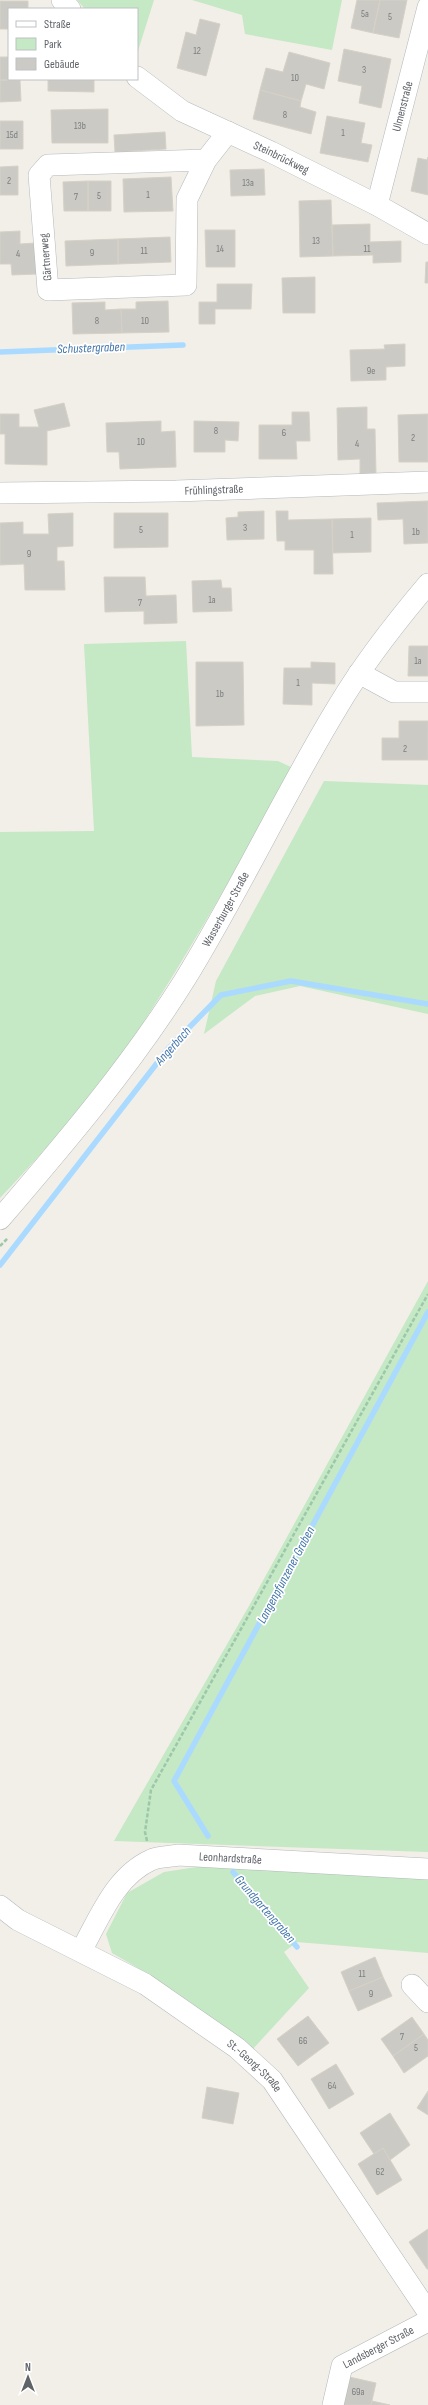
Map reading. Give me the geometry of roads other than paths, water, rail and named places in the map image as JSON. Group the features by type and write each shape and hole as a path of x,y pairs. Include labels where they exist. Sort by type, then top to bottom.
{"street":[{"path":"62,0 69,8"},
{"name":"Ulmenstraße","path":"377,205 428,8"},
{"name":"Steinbrückweg","path":"138,78 182,111 377,205 428,234"},
{"name":"Gärtnerweg","path":"206,160 48,165 39,175 48,290 186,285 186,199 206,160 228,132"},
{"name":"Frühlingstraße","path":"0,493 176,491 428,482"},
{"name":"Wasserburger Straße","path":"0,1219 87,1118 136,1051 184,980 330,719 359,672 400,617 428,584"},
{"path":"359,672 394,692 428,692"},
{"name":"Leonhardstraße","path":"80,1951 117,1888 132,1871 152,1859 178,1856 428,1870"},
{"name":"St.-Georg-Straße","path":"0,1906 18,1920 145,1984 237,2048 272,2080 428,2312"},
{"path":"412,1985 428,2002"},
{"name":"Landsberger Straße","path":"333,2405 342,2366 428,2321"}],"waterway":[{"name":"Schustergraben","path":"0,352 183,345"},
{"name":"Angerbach","path":"0,1265 168,1049 221,995 291,981 428,1004"},
{"name":"Langenpfunzener Graben","path":"208,1836 174,1781 428,1312"},
{"name":"Grundgartengraben","path":"233,1872 297,1947"}]}
